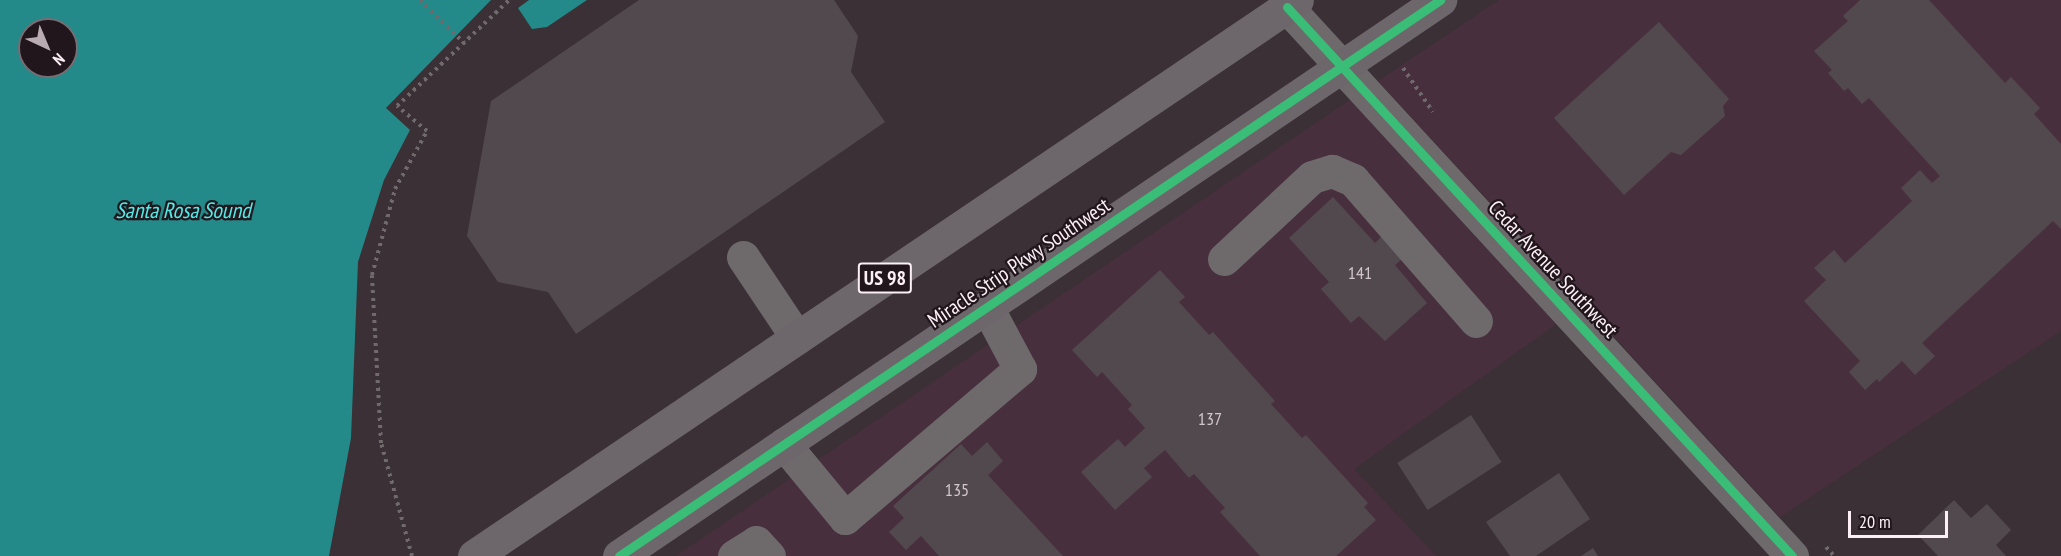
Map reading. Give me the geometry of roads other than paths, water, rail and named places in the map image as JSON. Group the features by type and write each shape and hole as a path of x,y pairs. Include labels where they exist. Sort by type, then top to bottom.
{"highway":[{"name":"Miracle Strip Pkwy Southwest","path":"620,556 1440,0"},
{"name":"US 98","path":"474,556 493,546 1292,3"}],"street":[{"name":"Cedar Avenue Southwest","path":"1292,3 1342,66 1792,556"},
{"path":"1224,259 1312,177 1332,171 1353,180 1476,321"},
{"path":"743,257 797,338"},
{"path":"784,444 845,518 1020,369 987,307"},
{"path":"734,556 756,542 769,556"}],"water":[{"name":"Santa Rosa Sound","path":"0,0 491,0 386,108 410,130 384,180 358,262 351,438 329,556 0,556"},
{"path":"529,0 587,0 547,27 532,29 518,8"}]}
